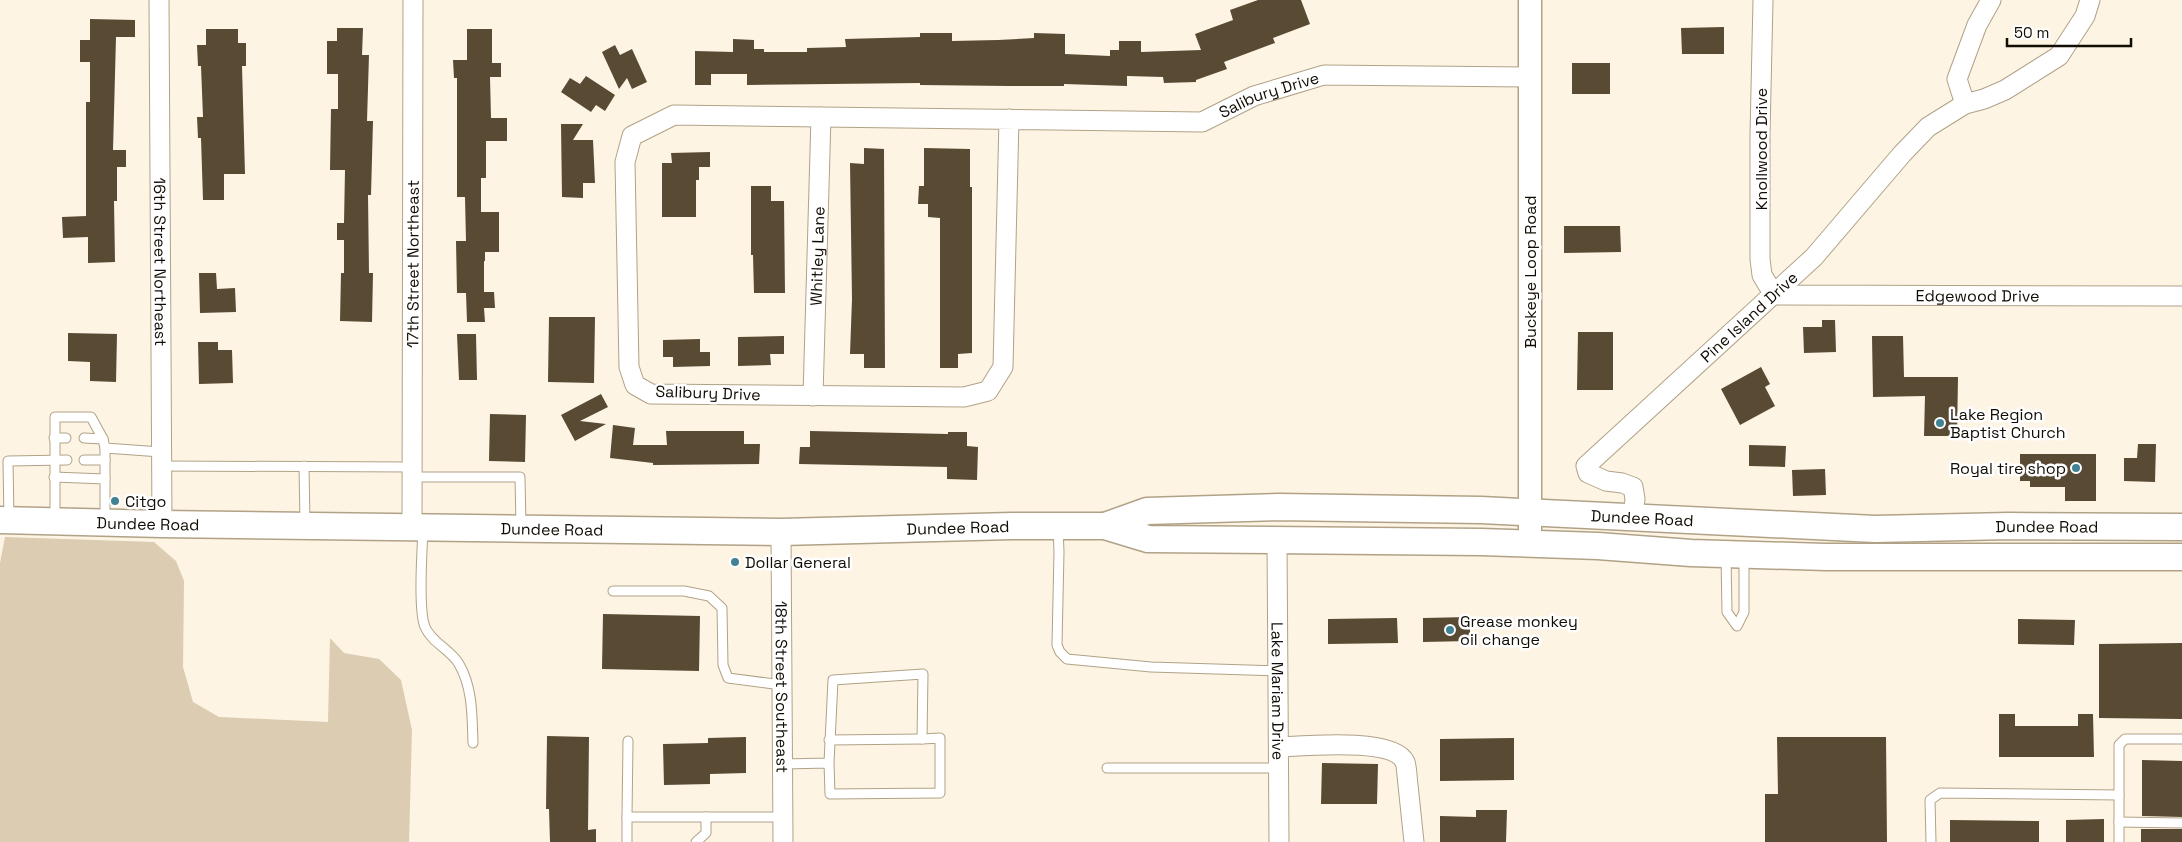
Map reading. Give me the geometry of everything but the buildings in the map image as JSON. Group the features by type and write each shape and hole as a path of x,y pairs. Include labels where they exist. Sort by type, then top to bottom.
{"main road":[{"name":"Dundee Road","path":"1105,526 1147,511 1278,508 1481,510 1875,528 2009,526 2182,527"},
{"name":"Dundee Road","path":"5,520 417,528 781,532 1105,526 1148,539 1598,546 1826,557 2182,557"}],"street":[{"name":"16th Street Northeast","path":"159,0 162,524"},
{"name":"17th Street Northeast","path":"413,0 412,472 417,528"},
{"name":"Buckeye Loop Road","path":"1530,0 1530,545"},
{"name":"Knollwood Drive","path":"1763,0 1760,259 1762,275 1774,295"},
{"path":"1965,104 1956,79 1977,25 1991,0"},
{"name":"Pine Island Drive","path":"1634,516 1635,499 1633,487 1622,482 1606,482 1588,473 1586,466 1814,257 1902,154 1928,127 1965,104 1984,99 2005,90 2059,56 2085,16 2090,0"},
{"name":"Salibury Drive","path":"1009,119 1003,367 988,391 964,397 651,394 635,385 629,367 625,162 632,136 674,115 1009,119 1202,122 1254,96 1324,75 1530,77"},
{"name":"Whitley Lane","path":"813,396 821,117"},
{"name":"Edgewood Drive","path":"1774,295 2182,296"},
{"name":"18th Street Southeast","path":"781,532 783,842"},
{"name":"Lake Mariam Drive","path":"1277,540 1279,842"},
{"path":"1279,747 1368,745 1399,755 1404,761 1407,772 1414,842"}],"lane":[{"path":"55,520 55,417 91,417 104,443 105,522"},
{"path":"54,438 66,438"},
{"path":"84,438 161,459 520,477 521,529"},
{"path":"5,520 4,462 67,460"},
{"path":"84,460 105,460"},
{"path":"304,466 305,526"},
{"path":"54,477 105,479"},
{"path":"1058,527 1060,552 1057,645 1060,652 1066,658 1150,667 1279,671"},
{"path":"417,528 425,627 459,664 471,696 473,743"},
{"path":"1735,554 1744,612 1737,626 1727,612 1735,554"},
{"path":"614,592 684,591 709,596 722,608 723,665 728,678 782,685"},
{"path":"829,740 922,739 940,738 940,793 830,794 829,740 833,680 923,674 922,739"},
{"path":"2119,842 2119,745 2125,739 2182,739"},
{"path":"627,842 628,741"},
{"path":"782,764 829,763"},
{"path":"1107,768 1279,768"},
{"path":"1930,842 1930,800 1940,793 2119,795"},
{"path":"627,816 783,817"},
{"path":"696,842 706,833 706,817"},
{"path":"2119,822 2182,823"}],"shaded area":[{"path":"5,537 154,542 176,561 184,581 183,667 193,702 219,717 328,722 330,638 344,653 379,659 401,680 412,730 409,842 0,842 0,563"}],"place":[{"name":"Lake Region Baptist Church","path":"1940,423"},
{"name":"Royal tire shop","path":"2076,468"},
{"name":"Citgo","path":"115,501"},
{"name":"Dollar General","path":"735,562"},
{"name":"Grease monkey oil change","path":"1450,630"}]}
